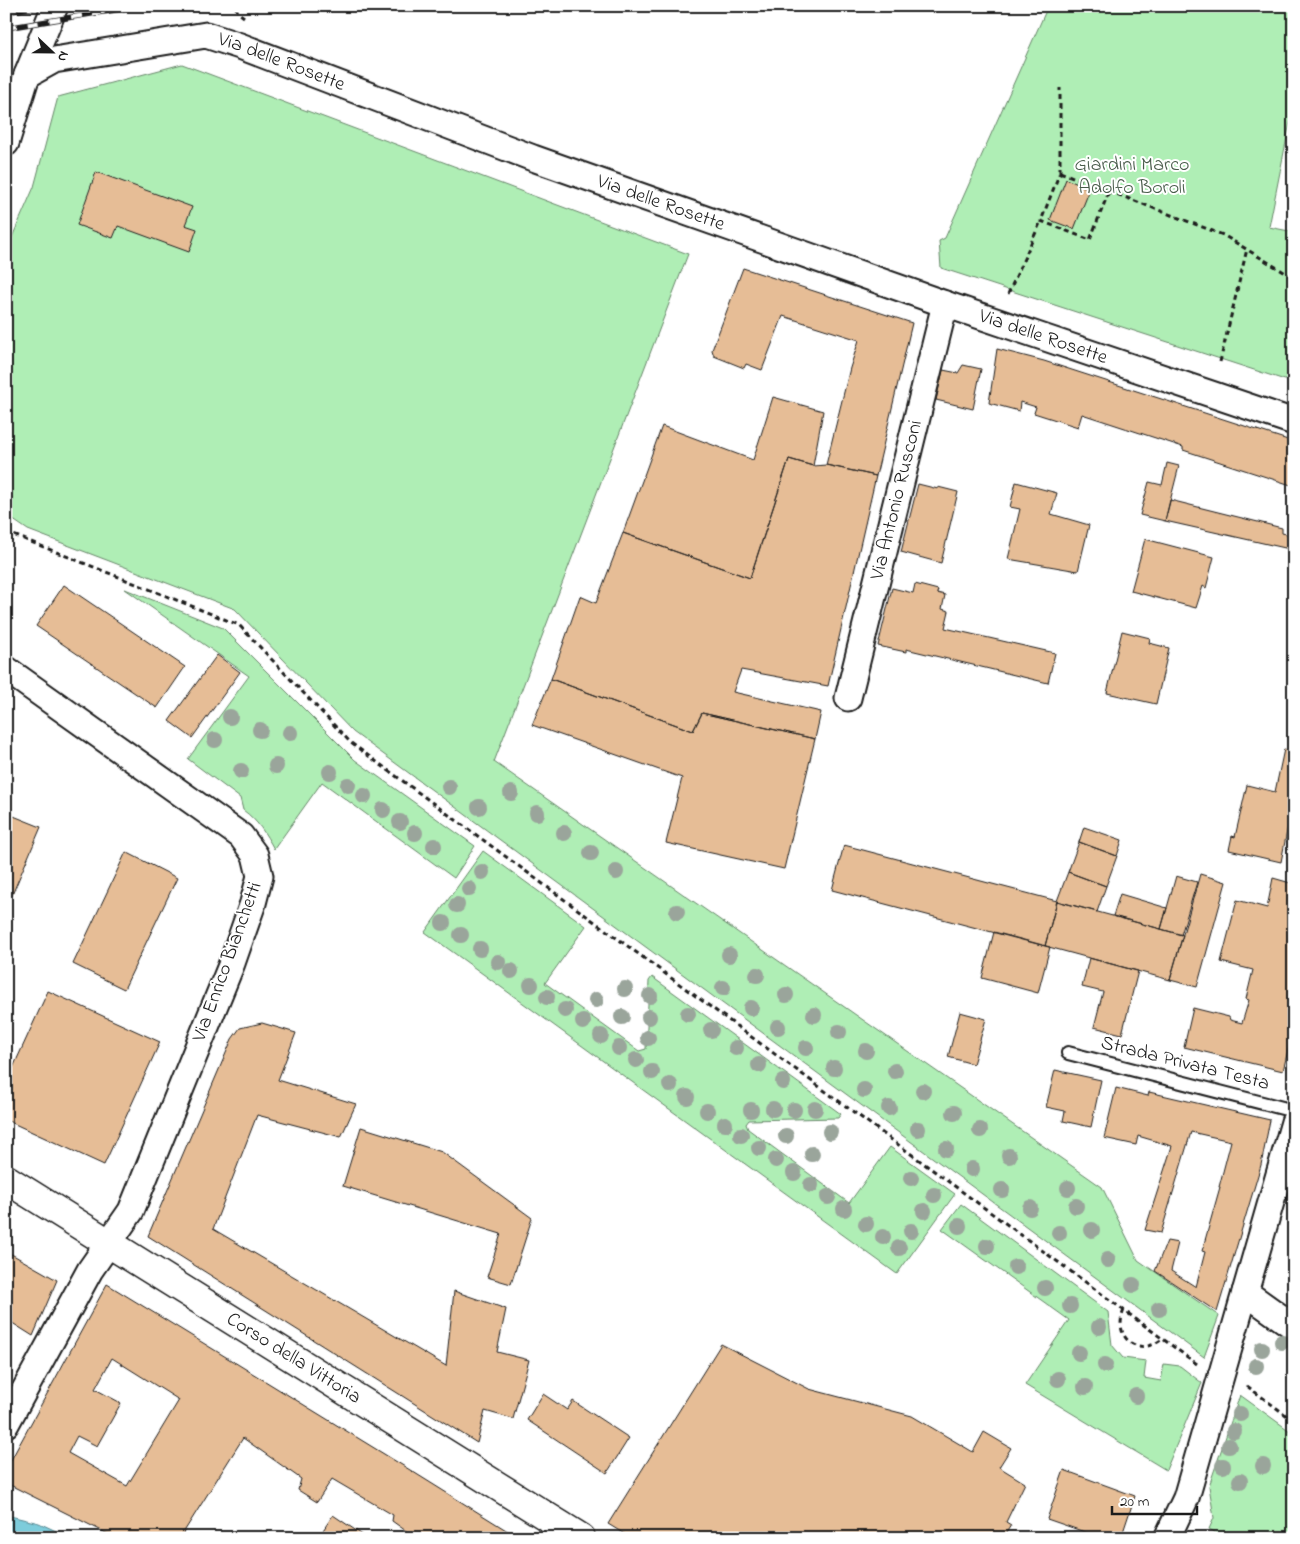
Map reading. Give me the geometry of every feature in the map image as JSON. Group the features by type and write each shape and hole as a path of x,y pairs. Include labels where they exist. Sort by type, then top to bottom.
{"main road":[{"name":"Corso della Vittoria","path":"6,1179 581,1538"}],"street":[{"path":"6,143 27,75 55,6"},
{"name":"Via delle Rosette","path":"27,75 54,60 206,35 240,46 533,158 945,304 1294,422"},
{"name":"Via Antonio Rusconi","path":"848,698 945,304"},
{"name":"Via Enrico Bianchetti","path":"6,669 242,836 256,855 260,876 253,904 232,963 131,1210 90,1270 6,1424"},
{"path":"1167,1538 1186,1498 1294,1122"},
{"path":"1245,1292 1294,1327"}],"lane":[{"name":"Strada Privata Testa","path":"1068,1054 1294,1111"}],"path":[{"path":"235,7 240,14 247,18"},
{"path":"1008,294 1041,221 1060,172 1060,88"},
{"path":"1060,172 1223,234 1294,278"},
{"path":"1041,221 1090,240 1109,191"},
{"path":"1220,362 1247,249"},
{"path":"6,532 240,625 351,743 1202,1368"},
{"path":"1124,1310 1121,1318 1122,1332 1132,1344 1148,1347 1162,1339"},
{"path":"1239,1384 1246,1386 1294,1420"}],"green space":[{"name":"Giardini Marco Adolfo Boroli","path":"1048,6 1294,6 1294,102 1269,227 1294,232 1294,383 941,268 939,241 945,238"},
{"path":"182,64 688,254 494,762 1102,1187 1138,1260 1219,1316 1204,1357 353,732 235,609 28,530 6,515 6,251 34,187 58,97"},
{"path":"125,589 223,628 355,760 475,846 454,878 322,782 274,849 261,828 243,810 240,798 188,759 249,676"},
{"path":"483,851 586,926 545,983 639,1051 646,1049 649,981 652,977 841,1114 838,1118 749,1120 746,1124 748,1129 849,1203 890,1147 955,1194 897,1274 425,932"},
{"path":"961,1204 1108,1312 1112,1345 1123,1358 1146,1361 1144,1378 1161,1381 1164,1364 1180,1366 1202,1383 1166,1470 1025,1385 1069,1320 942,1229"},
{"path":"1240,1395 1294,1434 1294,1538 1226,1538 1209,1529 1214,1518 1209,1486"}],"water":[{"path":"6,1515 39,1523 71,1538 6,1538"}],"building":[{"path":"96,172 192,207 185,225 197,229 189,252 118,226 113,238 77,225"},
{"path":"1066,179 1090,189 1074,229 1050,220"},
{"path":"743,268 912,323 876,476 826,465 850,368 859,340 783,316 762,370 746,364 744,368 714,356 712,350"},
{"path":"997,349 1044,361 1294,442 1294,486 1183,450 1183,447 1082,414 1078,427 1034,413 1036,407 1020,402 1019,411 989,403"},
{"path":"963,365 981,369 973,409 936,400 943,370 958,373"},
{"path":"773,397 823,411 813,466 789,459 750,578 623,533 662,426 753,460"},
{"path":"789,459 813,466 826,465 876,476 828,686 741,670 733,692 821,712 815,739 702,713 693,731 551,679 580,596 596,603 623,533 750,578"},
{"path":"1167,463 1179,466 1165,521 1140,515 1149,482 1162,485"},
{"path":"1016,482 1057,493 1051,514 1089,525 1078,571 1008,559 1020,509 1010,507"},
{"path":"918,484 958,492 941,563 901,552"},
{"path":"1170,500 1282,528 1282,533 1294,536 1294,550 1165,521"},
{"path":"1145,539 1214,557 1206,588 1203,586 1196,608 1131,591"},
{"path":"915,584 938,590 937,593 945,595 942,609 949,611 945,628 1055,653 1048,683 906,649 906,652 878,646 892,588 913,593"},
{"path":"64,585 185,667 157,708 36,626"},
{"path":"1122,631 1150,638 1149,643 1169,648 1156,704 1107,693"},
{"path":"217,655 240,672 192,738 169,721"},
{"path":"551,679 693,731 702,713 815,739 784,869 666,843 682,778 532,725"},
{"path":"1284,749 1294,751 1294,795 1281,862 1229,850 1232,836 1235,837 1247,785 1275,792"},
{"path":"6,813 41,827 6,909"},
{"path":"1084,827 1122,840 1117,856 1079,842"},
{"path":"1079,842 1117,856 1106,886 1068,872"},
{"path":"844,845 1057,901 1045,946 832,890"},
{"path":"126,852 177,878 124,989 73,964"},
{"path":"1068,872 1106,886 1097,912 1057,901"},
{"path":"1200,874 1226,882 1197,987 1170,980"},
{"path":"1176,876 1197,882 1181,935 1161,929"},
{"path":"1273,878 1294,884 1294,1025 1283,1071 1184,1047 1193,1008 1229,1017 1230,1020 1242,1023 1249,1000 1246,999 1253,970 1221,962 1237,900 1267,908"},
{"path":"1120,894 1167,908 1161,929 1113,916"},
{"path":"1057,901 1183,935 1170,980 1045,946"},
{"path":"994,932 1050,947 1038,993 982,978"},
{"path":"1089,958 1138,971 1122,1034 1094,1027 1103,992 1082,987"},
{"path":"48,991 160,1042 104,1165 6,1120 6,1083"},
{"path":"960,1012 986,1019 973,1064 948,1057"},
{"path":"262,1023 296,1033 278,1080 356,1104 341,1137 257,1115 213,1229 446,1366 454,1291 506,1309 497,1352 529,1360 513,1419 485,1411 477,1443 148,1236 232,1039 240,1028"},
{"path":"1055,1070 1101,1080 1091,1127 1063,1121 1065,1111 1046,1107"},
{"path":"1116,1088 1148,1096 1149,1092 1270,1120 1261,1165 1217,1312 1155,1271 1167,1241 1178,1243 1171,1271 1196,1287 1205,1252 1202,1251 1231,1141 1191,1132 1161,1233 1145,1230 1172,1146 1138,1136 1136,1145 1104,1138"},
{"path":"361,1127 442,1152 532,1218 511,1284 487,1277 501,1234 343,1186"},
{"path":"6,1251 57,1280 33,1336 6,1319"},
{"path":"107,1284 519,1538 416,1538 392,1521 393,1515 332,1479 317,1502 298,1490 301,1479 243,1438 180,1538 124,1538 106,1533 6,1483 6,1469","holes":["112,1358 179,1400 127,1486 68,1453 77,1436 97,1446 121,1403 95,1389"]},
{"path":"721,1344 809,1389 912,1416 973,1452 984,1432 1011,1448 999,1467 1025,1483 1006,1522 1011,1525 1003,1538 631,1538 608,1524"},
{"path":"543,1394 567,1410 573,1401 629,1438 607,1473 527,1420"},
{"path":"1064,1470 1135,1496 1121,1538 1102,1538 1047,1519"},
{"path":"333,1515 367,1538 318,1538"}],"railway":[{"path":"6,12 41,6"},
{"path":"6,28 139,6"}]}
